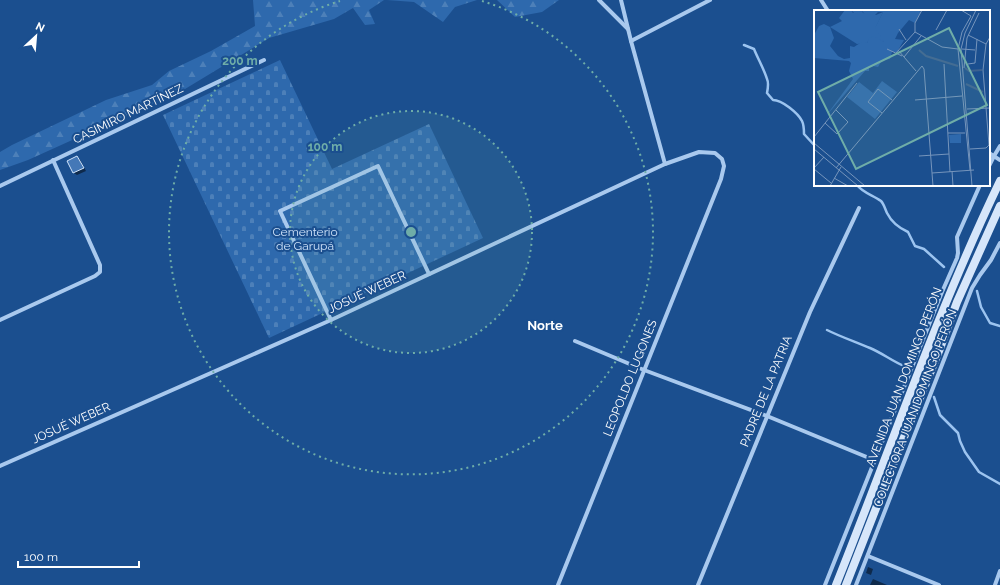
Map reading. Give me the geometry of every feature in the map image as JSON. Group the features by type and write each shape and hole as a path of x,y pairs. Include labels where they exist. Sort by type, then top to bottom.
{"main road":[{"name":"AVENIDA JUAN DOMINGO PERÓN","path":"836,585 957,277 981,220 1000,181"},
{"name":"AVENIDA JUAN DOMINGO PERÓN","path":"846,585 957,302 1000,206"}],"street":[{"path":"599,0 628,30"},
{"path":"621,0 665,164"},
{"path":"631,41 710,0"},
{"path":"821,0 827,10"},
{"name":"CASIMIRO MARTÍNEZ","path":"0,186 264,60"},
{"path":"990,164 1000,146"},
{"name":"JOSUÉ WEBER","path":"0,466 331,320 665,164 699,152 715,153 722,159 724,166 721,179"},
{"path":"990,154 1000,160"},
{"path":"0,320 96,276 100,272 100,265 53,160"},
{"path":"331,320 280,211 378,166 429,274"},
{"name":"LEOPOLDO LUGONES","path":"558,585 721,179"},
{"name":"COLECTORA JUAN DOMINGO PERÓN","path":"825,585 874,460 957,258 957,236 980,186"},
{"name":"PADRE DE LA PATRIA","path":"698,585 810,312 858,208"},
{"name":"COLECTORA JUAN DOMINGO PERÓN","path":"856,585 972,288 991,260 1000,243"},
{"path":"575,341 644,370 767,416 874,460"},
{"path":"868,556 939,585"},
{"path":"995,585 1000,571"}],"green space":[{"path":"253,0 384,0 369,10 375,24 365,25 353,8 334,19 269,38 185,89 28,160 0,170 0,152 12,145 106,100 152,85 169,71 211,51 255,26"},
{"path":"387,0 477,0 455,7 443,22 414,2"},
{"path":"497,0 559,0 542,12 515,17"},
{"name":"Cementerio de Garupá","path":"280,60 332,169 429,124 483,238 269,338 163,115"}],"building":[{"path":"77,156 84,168 73,173 67,161"}],"waterway":[{"path":"744,45 754,49 768,81 767,93 773,100 781,102 797,114 803,123 804,134 814,145"},
{"path":"858,186 881,201 891,219 898,226 908,232 915,246 924,249 944,267"},
{"path":"977,291 981,307 990,323 1000,326"},
{"path":"827,330 874,350 904,366"},
{"path":"934,397 940,415 958,433 965,452 979,472 1000,484"}],"district":[{"name":"Norte","path":"545,325"}]}
